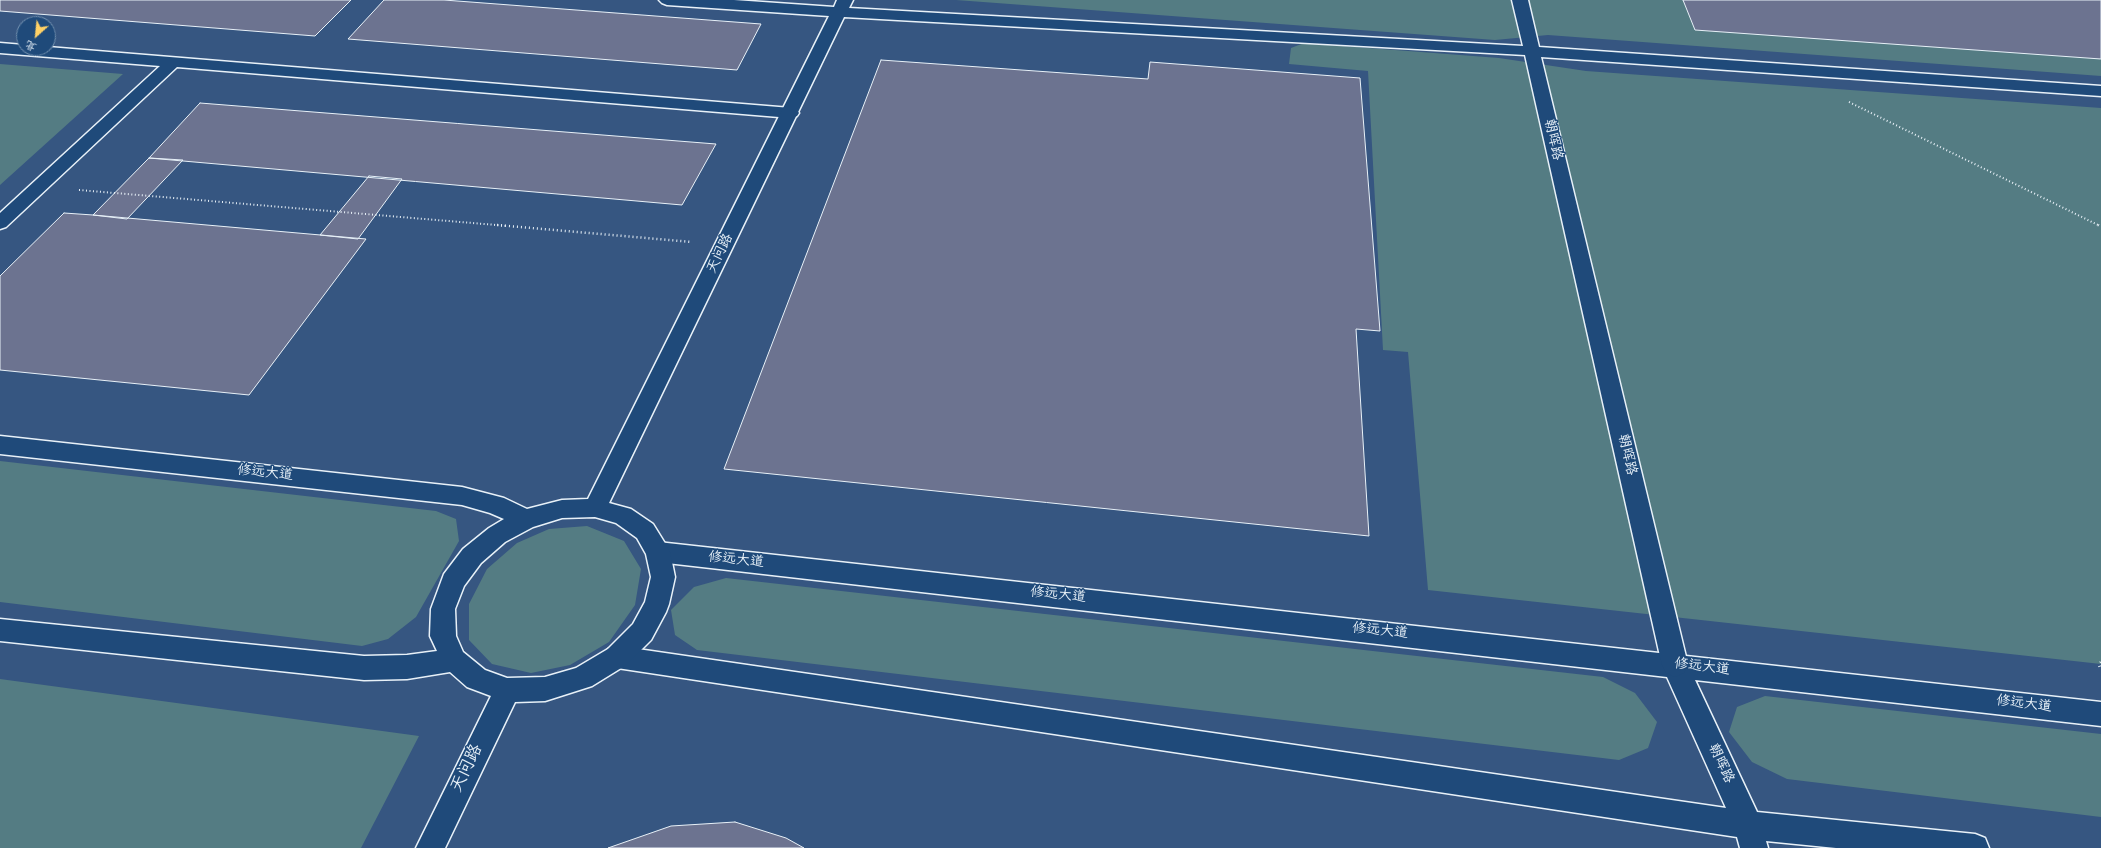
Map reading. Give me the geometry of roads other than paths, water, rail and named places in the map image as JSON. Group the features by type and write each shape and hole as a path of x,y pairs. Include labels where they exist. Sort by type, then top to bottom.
{"street":[{"path":"667,0 843,6 1531,51 2101,91"},
{"name":"朝晖路","path":"1520,0 1675,665 1751,836"},
{"name":"天问路","path":"595,508 843,6"},
{"name":"修远大道","path":"0,445 462,496 496,505 526,519"},
{"path":"595,508 623,516 645,531 658,552 663,577 657,604 642,632 617,657 583,678 545,689 506,690 476,679 454,660 443,636 443,609 453,581 477,552 497,535 526,519 562,509 595,508"},
{"name":"修远大道","path":"658,552 2101,714"},
{"path":"0,630 364,668 407,667 454,660"},
{"path":"617,657 1751,836 1975,848"},
{"name":"天问路","path":"430,848 506,690"}],"lane":[{"path":"0,48 791,113"},
{"path":"0,223 173,62"}]}
